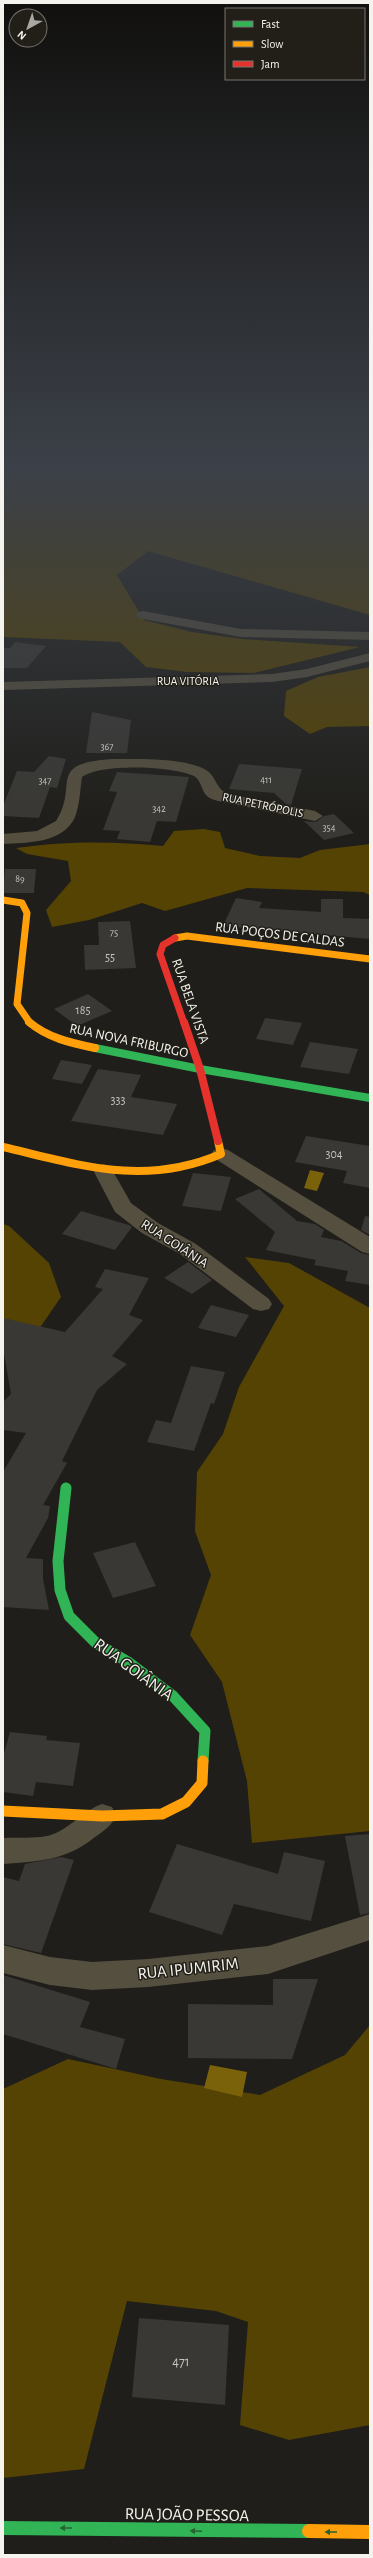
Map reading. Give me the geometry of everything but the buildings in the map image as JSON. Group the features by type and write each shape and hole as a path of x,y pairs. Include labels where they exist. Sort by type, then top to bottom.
{"street":[{"path":"144,615 241,633 298,636 370,636"},
{"name":"RUA VITÓRIA","path":"3,686 272,678 342,665 370,657"},
{"name":"RUA PETRÓPOLIS","path":"3,839 48,833 60,827 66,818 75,775 92,766 131,764 179,768 200,773 207,780 213,793 224,798 315,816"},
{"name":"RUA NOVA FRIBURGO","path":"3,900 22,903 28,913 17,1004 25,1019 39,1031 66,1042 200,1069 370,1098"},
{"name":"RUA BELA VISTA","path":"187,936 175,938 163,945 160,954 200,1069"},
{"name":"RUA POÇOS DE CALDAS","path":"187,936 370,960"},
{"path":"200,1069 221,1154 370,1247"},
{"path":"3,1147 103,1170 196,1166 214,1160 221,1154"},
{"name":"RUA GOIÂNIA","path":"103,1170 122,1207 150,1228 188,1249 261,1304"},
{"name":"RUA GOIÂNIA","path":"3,1811 102,1816 162,1814 186,1802 202,1783 205,1731 173,1696 128,1662 96,1643 70,1616 60,1590 58,1560 66,1488"},
{"path":"3,1851 50,1848 69,1841 102,1816"},
{"name":"RUA IPUMIRIM","path":"3,1959 50,1971 92,1976 148,1974 268,1960 370,1927"},
{"name":"RUA JOÃO PESSOA","path":"3,2528 370,2532"}],"shaded area":[{"path":"3,585 123,585 144,620 192,632 242,639 360,647 254,673 187,672 146,667 120,642 3,637"},
{"path":"267,585 370,585 370,615"},
{"path":"370,667 370,726 327,727 310,734 284,716 286,691 318,677"},
{"path":"204,829 220,832 225,848 260,856 300,858 320,850 370,844 370,895 363,892 247,888 165,911 142,903 89,920 52,927 46,910 71,881 68,861 27,854 16,848 90,842 163,846 174,831"},
{"path":"310,1170 324,1173 317,1191 304,1188"},
{"path":"3,1224 9,1226 49,1263 61,1297 37,1332 3,1335"},
{"path":"245,1257 289,1263 370,1308 370,1831 252,1843 247,1781 222,1682 190,1635 211,1575 195,1531 197,1472 223,1434 239,1387 284,1306"},
{"path":"370,2025 370,2425 289,2440 240,2425 248,2322 216,2311 127,2301 84,2469 3,2478 3,2089 68,2059 161,2079 260,2095 345,2055"},
{"path":"210,2065 247,2072 242,2097 204,2088"}],"traffic: fast":[{"path":"95,1048 200,1069 370,1098"},
{"path":"66,1488 58,1561 60,1590 69,1616 96,1643 128,1662 173,1696 205,1731 203,1761"},
{"path":"3,2528 309,2531"}],"traffic: slow":[{"path":"3,900 22,903 27,913 17,1004 25,1019 39,1031 66,1042 95,1048"},
{"path":"175,938 187,936 370,959"},
{"path":"3,1147 84,1166 141,1172 169,1171 196,1165 221,1154 218,1141"},
{"path":"3,1811 102,1816 162,1814 186,1802 202,1783 203,1761"},
{"path":"309,2531 370,2532"}],"traffic: jam":[{"path":"175,938 163,945 160,954 200,1069 218,1141"}]}
